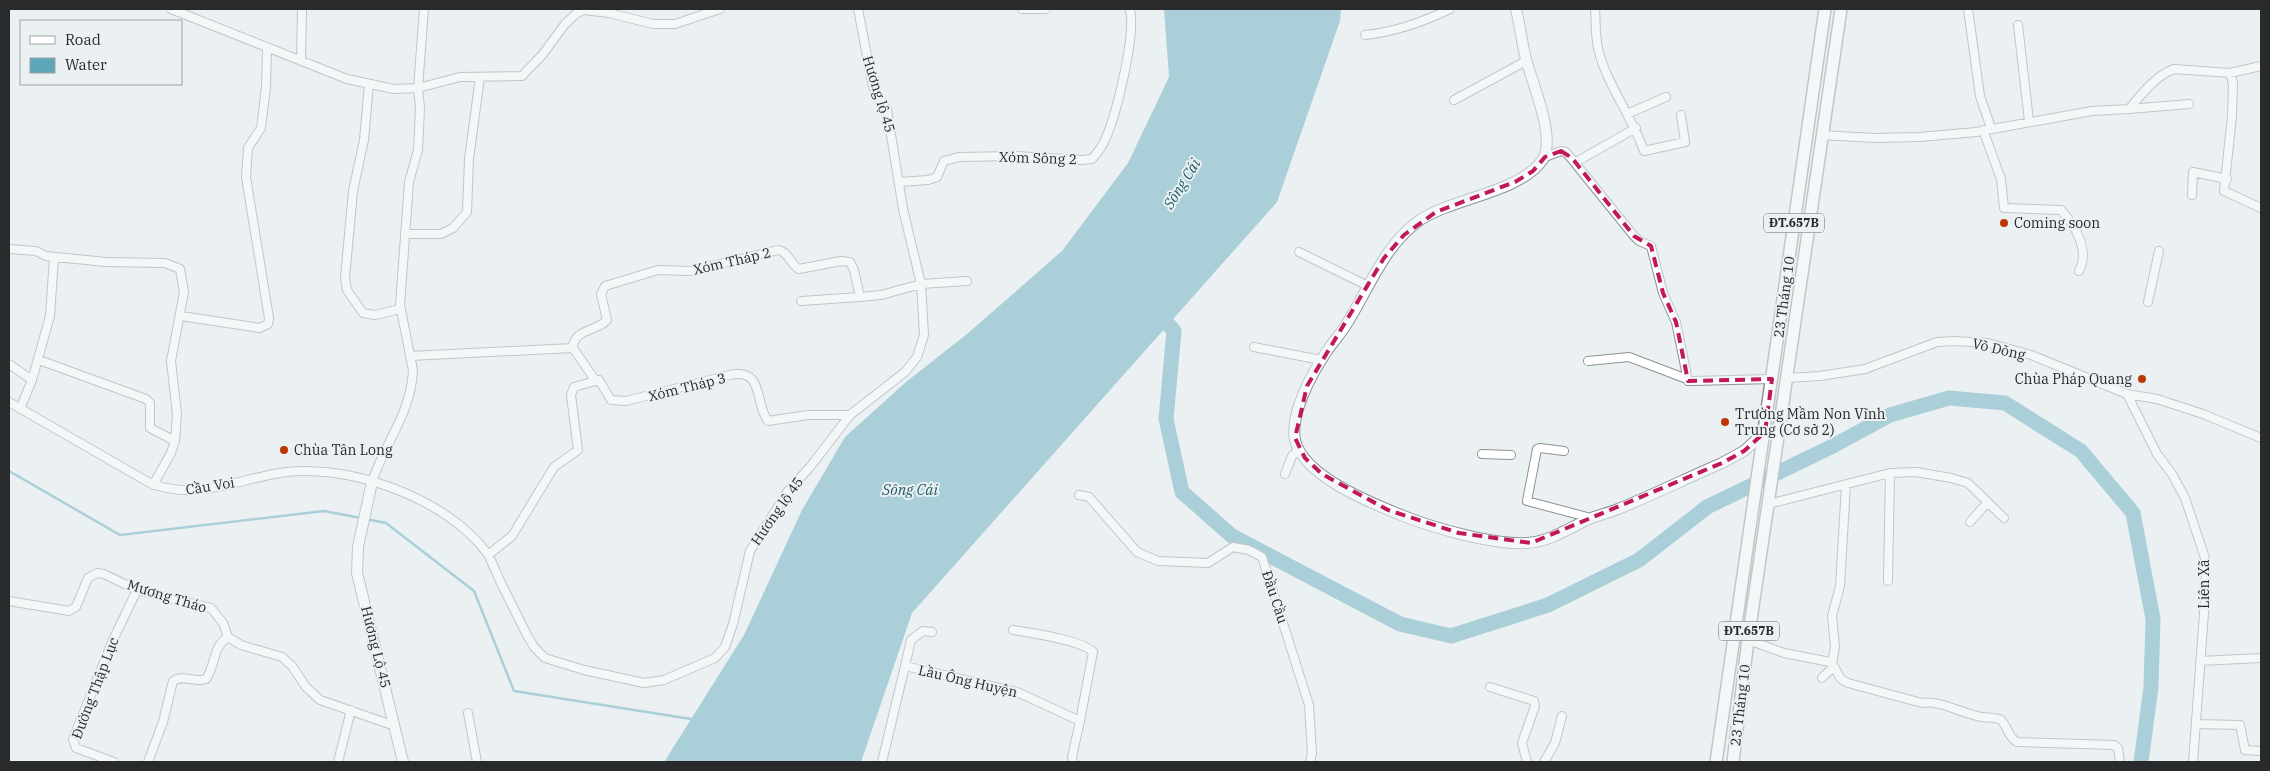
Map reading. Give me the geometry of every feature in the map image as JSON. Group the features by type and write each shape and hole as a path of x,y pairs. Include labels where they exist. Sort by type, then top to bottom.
{"main road":[{"name":"23 Tháng 10","path":"1716,762 1825,9"},
{"name":"23 Tháng 10","path":"1733,762 1748,640 1841,9"},
{"path":"1772,379 1788,378"}],"street":[{"path":"172,9 183,11 267,48 347,79 394,89 418,88 460,77 522,76 543,54 566,24 577,13 584,10 609,13 653,24 675,24 720,9"},
{"path":"301,61 302,9"},
{"path":"372,482 384,452 407,406 412,379 410,356 400,310 409,182 418,150 420,108 418,88 423,44 424,9"},
{"name":"Hương lộ 45","path":"372,482 411,496 440,512 463,528 488,555 527,636 534,647 545,658 625,679 649,683 664,680 708,662 725,647 738,607 750,551 788,491 810,467 850,415 905,372 917,357 924,335 921,284 903,209 887,110 873,86 858,9"},
{"path":"1022,9 1046,9"},
{"name":"Xóm Sông 2","path":"899,182 928,180 937,177 944,161 949,158 1014,156 1092,159 1104,143 1122,82 1131,31 1130,9"},
{"path":"1364,35 1386,33 1401,29 1450,9"},
{"path":"1516,9 1526,61 1543,116 1546,137 1545,156"},
{"path":"1595,9 1598,47 1627,114 1636,128 1644,151 1685,142 1681,115"},
{"path":"1968,9 1980,96 1992,128"},
{"path":"2018,25 2029,121"},
{"path":"181,316 260,328 268,324 269,318 246,178 248,148 261,128 266,87 267,48"},
{"path":"1454,100 1526,61"},
{"path":"2128,109 2152,83 2166,72 2174,69 2230,74 2261,66"},
{"path":"2230,74 2233,83 2227,179 2224,191 2261,208"},
{"path":"406,234 441,234 453,228 467,212 469,159 480,77"},
{"path":"369,84 364,140 353,191 345,286 363,313 375,315 400,310"},
{"path":"1627,114 1666,97"},
{"path":"1821,135 1874,138 1920,137 1983,130 2092,111 2189,104"},
{"path":"1576,162 1636,128"},
{"path":"1983,130 2001,179 2004,208 2061,210 2081,242 2083,257 2079,271"},
{"path":"1688,381 1676,322 1663,293 1651,246 1639,241 1634,236 1576,162 1566,152 1561,152 1545,156 1532,171 1515,182 1436,212 1415,224 1384,258 1346,325 1321,360 1307,386 1298,411 1295,438 1299,450 1314,467 1337,484 1388,510 1427,526 1480,538 1527,543 1562,533 1591,518 1616,510 1722,463 1744,450 1764,434"},
{"path":"2192,195 2193,172 2227,179"},
{"path":"9,249 36,251 54,257 170,264 180,269 184,292 171,362 177,414 175,441 171,453 153,485"},
{"name":"Xóm Tháp 2","path":"573,348 574,340 579,335 605,323 607,320 602,294 605,286 658,270 690,271 778,250 786,252 795,266 799,268 841,261 850,262 854,270 860,297"},
{"path":"2148,302 2159,251"},
{"path":"1300,252 1368,286"},
{"path":"20,409 39,360 50,316 54,257"},
{"path":"801,301 860,297 921,284 968,281"},
{"name":"Võ Dõng","path":"1788,378 1820,376 1865,369 1937,342 1970,341 1988,343 2031,356 2127,394 2157,399 2217,419 2261,438"},
{"path":"1254,347 1321,360"},
{"path":"410,356 573,348"},
{"name":"Xóm Tháp 3","path":"573,348 595,380 601,382 611,400 620,402 634,400 736,374 744,374 753,380 768,421 808,415 850,415"},
{"path":"1588,361 1629,357 1688,381 1772,379"},
{"path":"39,360 146,400 150,403 150,428 175,441"},
{"path":"9,364 32,380"},
{"path":"488,555 515,532 554,467 577,451 572,390 574,387 595,380"},
{"name":"Liên Xã","path":"2127,394 2157,454 2182,490 2194,519 2205,558 2206,586 2193,762"},
{"name":"Cầu Voi","path":"9,402 153,485 179,491 205,490 275,473 297,471 328,472 372,482"},
{"path":"1564,451 1537,449 1527,501 1591,518"},
{"path":"1285,474 1292,456 1299,450"},
{"path":"1482,454 1511,456"},
{"path":"1769,502 1846,486 1890,473 1928,473 1971,484 2004,518"},
{"path":"1888,582 1890,473"},
{"name":"Hương Lộ 45","path":"372,482 360,532 357,573 403,762"},
{"path":"1822,678 1831,669 1833,664 1835,644 1832,616 1840,586 1846,486"},
{"name":"Đầu Cầu","path":"1079,495 1089,497 1137,552 1158,561 1208,563 1215,560 1228,548 1233,547 1250,550 1262,557 1308,704 1311,744 1310,762"},
{"path":"1970,522 1988,502"},
{"name":"Mương Tháo","path":"9,600 69,611 76,606 88,578 97,573 104,574 137,590 210,608 224,622 228,637"},
{"name":"Đường Thập Lục","path":"114,762 76,748 74,739 112,642 137,590"},
{"path":"1014,630 1052,637 1089,648 1094,652 1072,757 1073,762"},
{"path":"905,666 913,638 923,631 932,632"},
{"path":"148,762 163,722 173,681 180,678 200,681 206,679 216,650 221,642 228,637 247,647 282,657 292,666 306,687 320,700 395,726"},
{"path":"1748,640 1784,652 1833,664"},
{"path":"2200,661 2261,658"},
{"path":"1833,664 1838,677 1848,683 1922,704 1930,702 1972,715 1997,718 2004,724 2012,739 2017,742 2114,745 2118,748 2120,762"},
{"name":"Lầu Ông Huyện","path":"882,762 905,666 1018,692 1080,721"},
{"path":"1490,688 1534,701 1535,706 1522,746 1527,762"},
{"path":"338,762 351,710"},
{"path":"468,713 477,762"},
{"path":"1544,762 1555,743 1562,716"},
{"path":"2196,724 2240,724 2245,750 2261,751"}],"highlighted area":[{"path":"1561,151 1572,158 1634,236 1651,246 1663,293 1676,322 1688,381 1772,379 1765,432 1744,451 1722,463 1531,543 1459,533 1388,510 1322,474 1305,458 1295,438 1307,386 1384,258 1404,235 1436,212 1515,182 1533,171 1545,157"}],"water":[{"name":"Sông Cái","path":"1164,9 1341,9 1340,21 1277,202 912,613 861,762 664,762 744,635 802,510 845,437 906,382 967,334 1062,251 1128,163 1169,77"}],"waterway":[{"path":"1155,309 1174,331 1166,419 1182,492 1232,536 1400,624 1451,636 1548,605 1639,560 1707,507 1833,446 1890,415 1949,398 2005,403 2081,451 2133,513 2153,619 2151,687 2141,762"},
{"path":"9,471 120,535 324,511 361,518"},
{"path":"366,519 386,523 474,591 514,691 691,719"}],"place":[{"name":"Coming soon","path":"2004,223"},
{"name":"Chùa Pháp Quang","path":"2142,379"},
{"name":"Trường Mầm Non Vĩnh Trung (Cơ sở 2)","path":"1725,422"},
{"name":"Chùa Tân Long","path":"284,450"}]}
